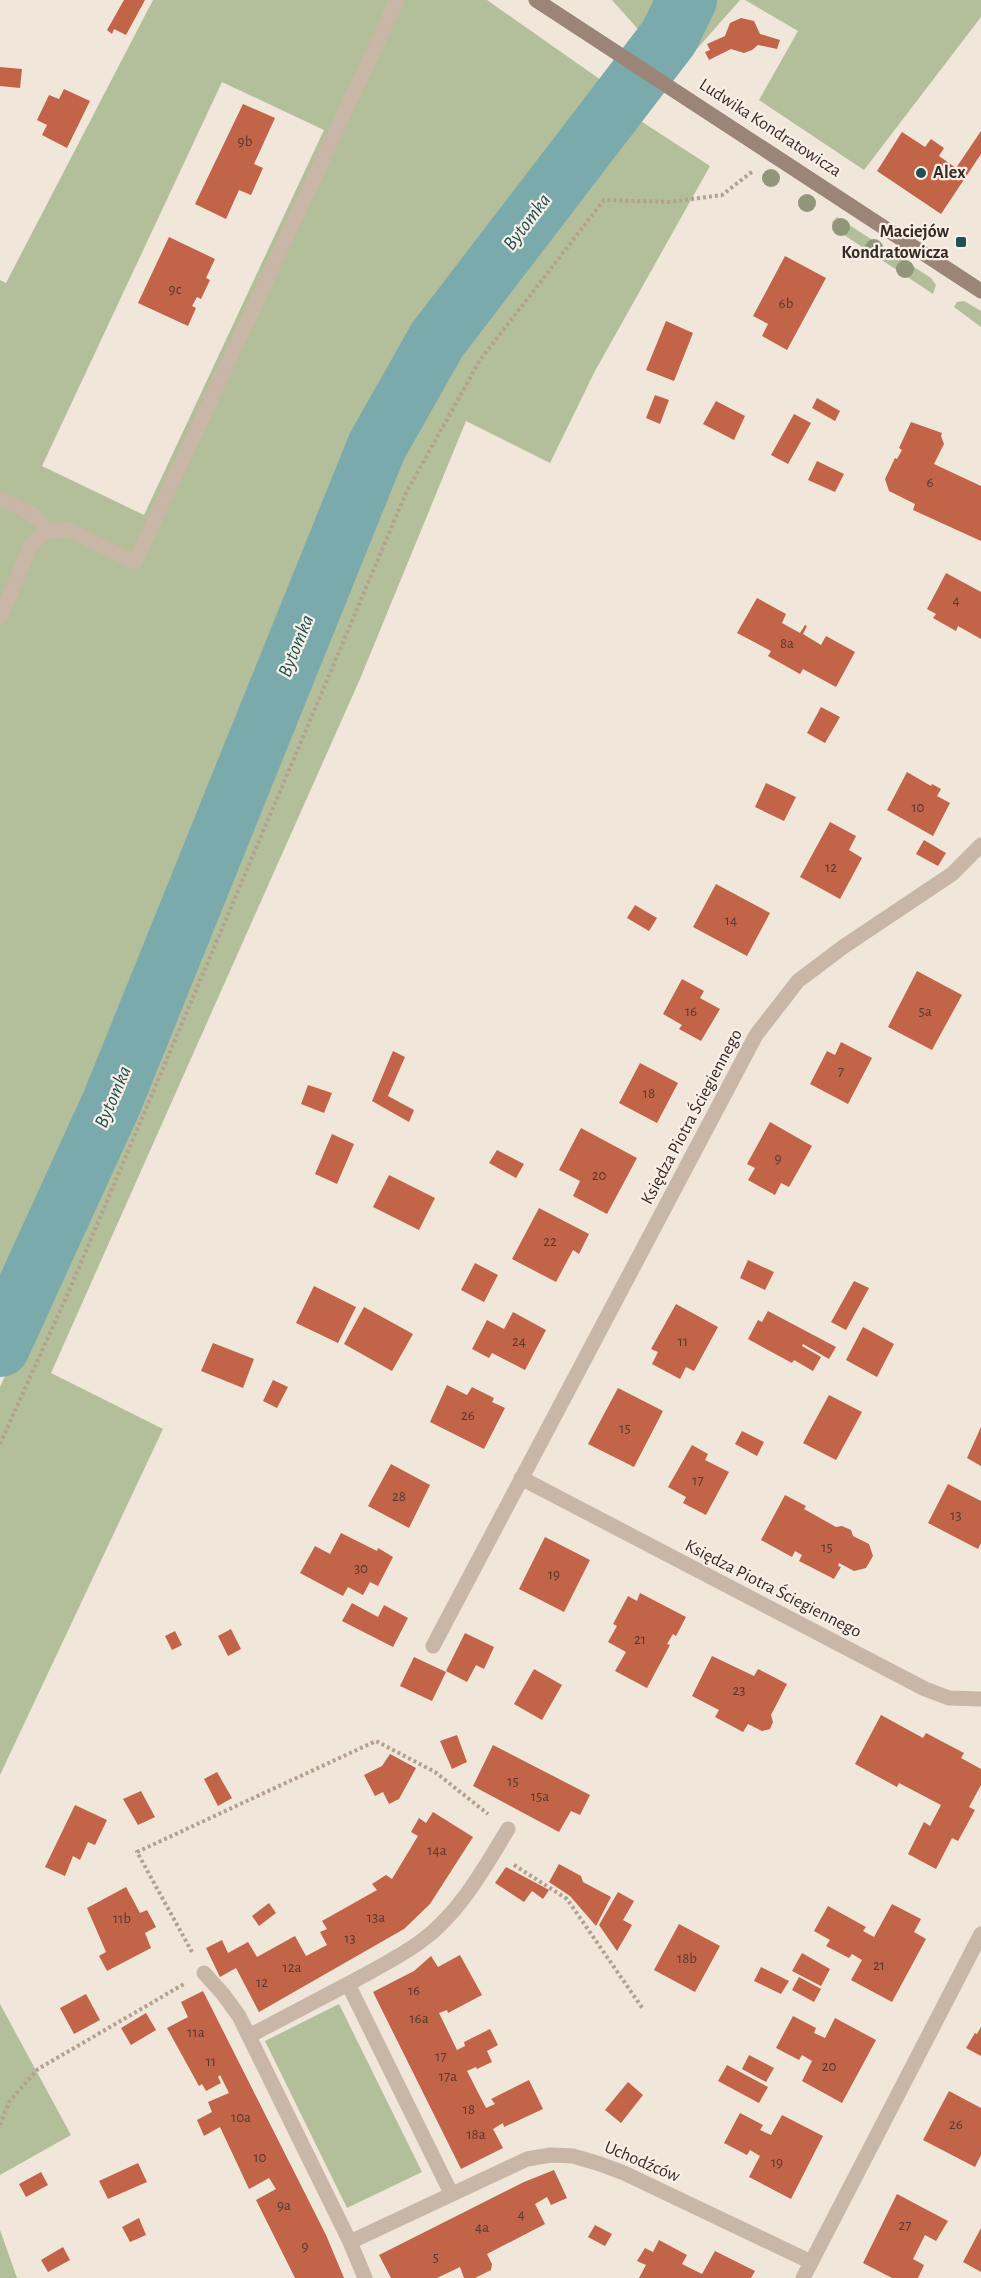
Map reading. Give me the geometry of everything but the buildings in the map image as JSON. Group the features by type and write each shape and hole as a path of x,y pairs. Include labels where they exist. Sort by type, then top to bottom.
{"street":[{"path":"0,617 31,545 47,531 69,530 135,562 397,0"},
{"name":"Ludwika Kondratowicza","path":"536,0 981,291"},
{"path":"0,499 34,516 47,531"},
{"name":"Księdza Piotra Ściegiennego","path":"433,1646 756,1035 798,981 843,947 952,874 981,845"},
{"name":"Księdza Piotra Ściegiennego","path":"521,1478 926,1689 949,1698 981,1699"},
{"path":"249,2036 348,1984 422,1941 443,1922 485,1868 508,1829"},
{"path":"803,2278 981,1934"},
{"path":"204,1973 223,1994 249,2036 350,2242 365,2278"},
{"path":"348,1984 451,2193"},
{"name":"Uchodźców","path":"350,2242 527,2159 551,2155 573,2156 624,2173 812,2262"}],"path":[{"path":"0,1444 69,1291 406,493 480,360 604,200 669,202 722,195 753,171"},
{"path":"0,2125 9,2102 38,2069 204,1973 137,1852 376,1740 435,1772 508,1829"},
{"path":"505,1860 567,1899 643,2009"}],"green space":[{"path":"153,0 487,0 601,80 408,346 375,404 344,474 148,970 0,1302 0,280 6,283","holes":["222,82 324,130 144,515 42,466"]},
{"path":"612,0 665,0 644,36"},
{"path":"708,0 740,0 689,58 679,53"},
{"path":"745,0 981,0 981,17 864,170 759,100 798,31"},
{"path":"630,114 710,166 595,371 550,463 466,421 360,679 51,1373 163,1429 0,1775 0,1387 124,1116 181,984 303,688 381,484 459,341"},
{"path":"837,217 931,278 936,285 933,294 835,229 832,222"},
{"path":"964,301 981,311 981,327 954,307 957,302"},
{"path":"0,2004 71,2135 0,2175"},
{"path":"339,2004 422,2172 347,2208 265,2041"},
{"path":"0,2230 17,2278 0,2278"}],"waterway":[{"name":"Bytomka","path":"0,1347 112,1102 377,446 437,340 669,37 687,0"}],"place":[{"name":"Alex","path":"921,173"},
{"name":"Maciejów Kondratowicza","path":"961,242"}]}
